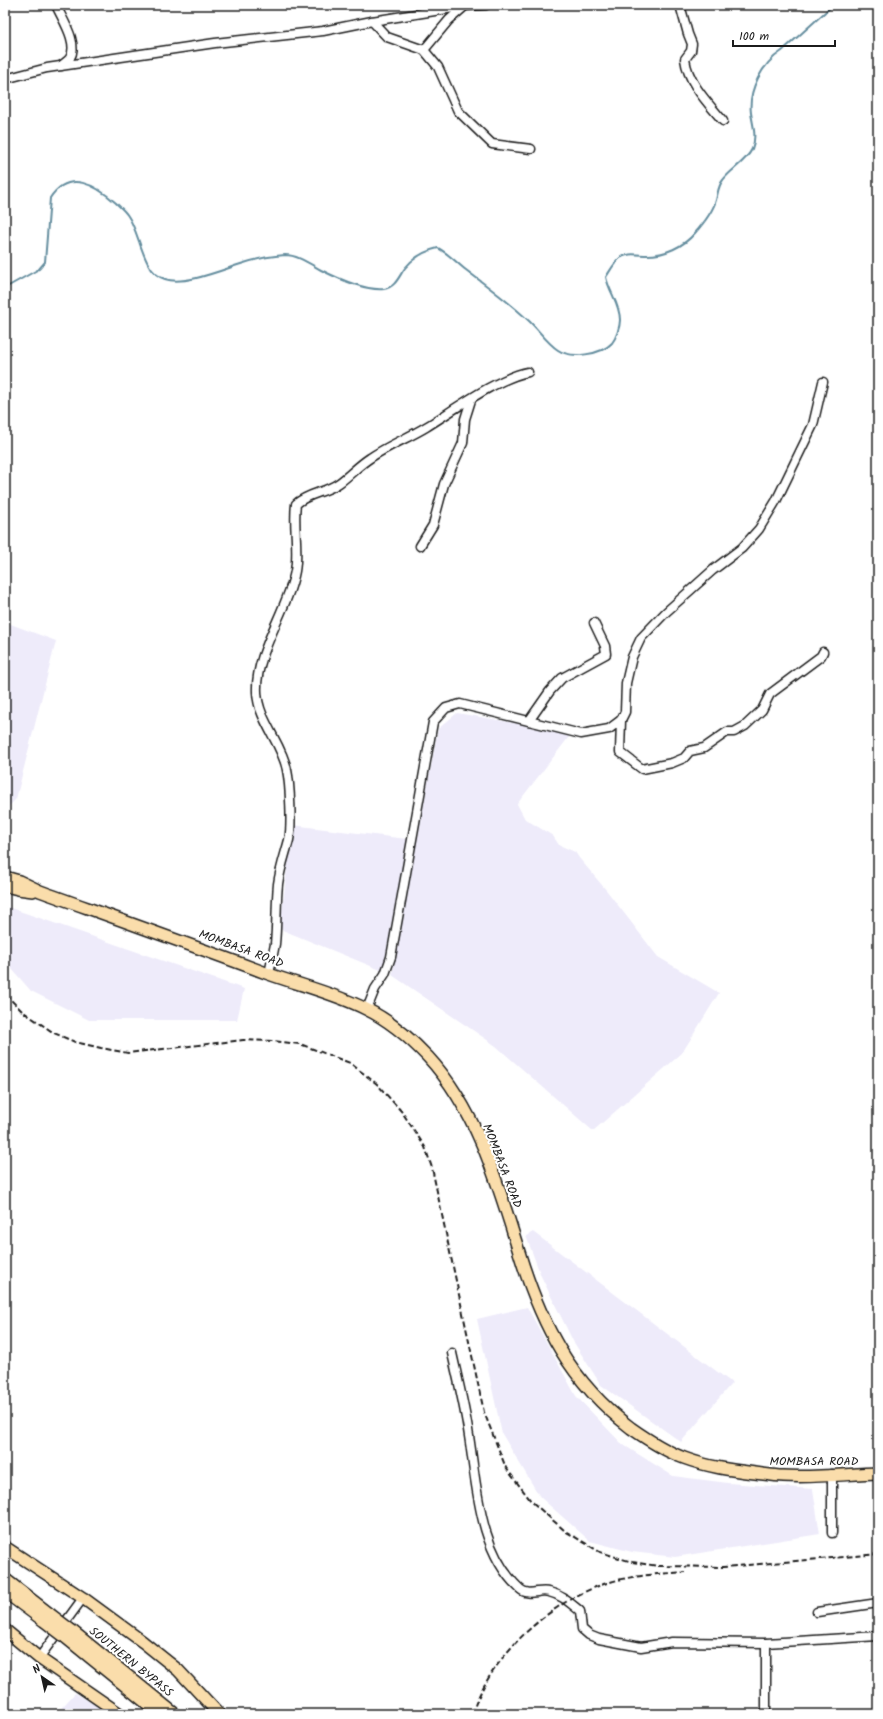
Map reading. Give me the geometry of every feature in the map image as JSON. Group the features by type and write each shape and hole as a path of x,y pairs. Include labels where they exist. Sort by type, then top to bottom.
{"highway":[{"name":"MOMBASA ROAD","path":"5,877 269,974 326,993 367,1009 394,1026 428,1057 449,1082 462,1101 481,1142 512,1226 519,1253 540,1309 559,1349 581,1382 592,1394 605,1407 649,1441 682,1458 731,1471 783,1476 878,1473"},
{"name":"MOMBASA ROAD","path":"5,886 18,890 40,891"},
{"path":"5,1547 83,1598 143,1642 178,1670 219,1714"},
{"path":"5,1579 68,1634"},
{"path":"5,1592 47,1617"},
{"path":"5,1630 39,1658 120,1714"},
{"name":"SOUTHERN BYPASS","path":"68,1634 160,1714"},
{"name":"SOUTHERN BYPASS","path":"68,1634 175,1714"}],"street":[{"path":"56,5 70,34 73,50 70,59 60,67"},
{"path":"5,79 60,67 215,42 323,31 466,5 486,5"},
{"path":"424,50 449,20 466,5"},
{"path":"680,5 692,44 691,51 685,59 686,68 700,93 724,121"},
{"path":"372,21 387,37 424,50 438,67 458,111 492,144 531,149"},
{"path":"269,974 275,945 279,881 289,839 290,823 287,771 283,756 271,734 258,702 257,690 259,673 265,652 289,593 295,571 296,554 294,515 296,504 314,494 324,492 339,483 371,457 426,427 486,390 520,374 528,372"},
{"path":"823,382 813,425 776,501 759,529 742,548 713,570 666,612 640,638 632,656 626,683 625,712 621,720 620,752 642,769 672,763 684,758 690,751 704,748 728,732 734,732 745,726 762,710 770,694 821,656 823,652"},
{"path":"420,546 433,525 444,484 463,443 465,419 471,400"},
{"path":"528,722 550,691 562,678 606,654 605,646 594,623"},
{"path":"367,1009 374,989 385,974 391,957 433,722 446,708 460,704 581,734 609,729 621,720"},
{"path":"452,1353 469,1435 479,1500 487,1536 499,1562 521,1590 531,1594 547,1591 560,1595 580,1611 582,1628 589,1635 610,1642 642,1647 672,1642 766,1643 878,1636"},
{"path":"832,1474 832,1533"},
{"path":"39,1658 83,1598"},
{"path":"817,1612 878,1603"},
{"path":"766,1643 766,1714"}],"shaded area":[{"path":"5,622 56,641 16,799 5,810"},
{"path":"457,713 572,733 517,804 525,819 553,836 559,845 575,852 658,957 719,993 682,1053 593,1131 496,1046 392,975 438,729"},
{"path":"292,825 407,839 383,971 280,929"},
{"path":"5,906 244,989 237,1020 89,1020 31,991 5,961"},
{"path":"533,1232 732,1383 681,1442 601,1385 573,1341 541,1276 526,1236"},
{"path":"527,1307 576,1396 622,1444 673,1476 728,1483 813,1489 820,1534 675,1557 632,1552 590,1541 540,1497 502,1434 477,1319"},
{"path":"75,1693 110,1714 56,1714"}],"waterway":[{"path":"5,288 39,269 45,262 50,198 57,189 74,182 83,183 100,191 108,196 125,212 132,224 151,269 157,275 165,279 173,281 194,279 254,260 290,255 343,280 369,288 384,289 392,286 397,281 408,264 424,253 438,248 498,294 532,324 550,344 558,350 564,353 578,355 594,353 612,343 618,332 620,323 620,314 606,277 612,267 620,258 626,255 654,255 667,252 685,242 698,229 713,209 721,182 746,158 752,149 754,127 751,104 754,87 758,78 768,63 775,56 833,5"}],"railway":[{"path":"5,994 22,1011 54,1033 75,1042 128,1053 243,1040 300,1044 350,1063 377,1084 402,1112 425,1147 432,1168 484,1412 506,1468 531,1501 565,1531 600,1552 632,1562 658,1566 723,1567 878,1554"},
{"path":"472,1714 481,1692 493,1672 508,1652 544,1617 564,1603 586,1591 617,1580 646,1575 685,1572"}]}
